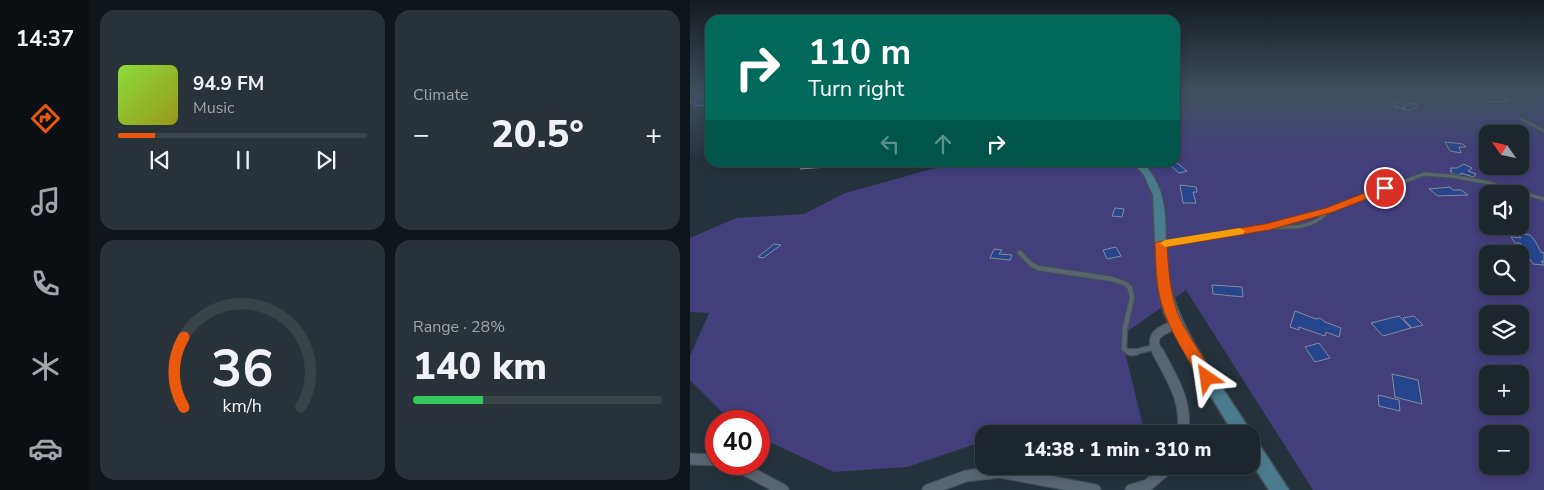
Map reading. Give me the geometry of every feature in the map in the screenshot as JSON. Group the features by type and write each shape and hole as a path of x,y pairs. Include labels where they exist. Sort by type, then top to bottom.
{"street":[{"path":"1141,167 1148,174 1158,195 1165,292 1176,324 1238,425"},
{"path":"1176,324 1158,332 1155,336 1156,347 1184,400 1185,425"},
{"path":"690,460 705,459"},
{"path":"1260,460 1280,490"},
{"path":"928,490 966,476 1000,472 1095,490"},
{"path":"755,475 783,490"},
{"path":"1131,490 1148,485 1160,475"}],"lane":[{"path":"1521,119 1544,131"},
{"path":"1161,244 1265,227 1329,210 1419,175 1431,174 1500,186 1544,199"},
{"path":"1265,227 1292,228 1311,225 1326,216 1329,210"},
{"path":"1020,252 1032,265 1038,268 1112,278 1126,284 1130,288 1132,298 1125,328 1124,350 1131,353 1156,347"}],"shaded area":[{"path":"1180,116 1544,116 1544,490 1313,490 1186,290 1121,336 1143,425 975,425 975,444 907,467 834,472 770,442 770,410 720,410 690,380 690,356 709,313 690,312 690,238 736,218 804,214 845,193 939,167 1180,167"}],"building":[{"path":"1445,142 1463,144 1466,147 1459,147 1461,153 1450,151"},
{"path":"1464,164 1472,168 1468,171 1476,174 1473,177 1461,173 1461,175 1453,174 1450,171 1452,171 1450,168 1457,168"},
{"path":"1180,165 1187,171 1179,173 1172,167 1180,167"},
{"path":"801,167 827,167 800,169"},
{"path":"1180,185 1196,187 1197,192 1193,192 1196,203 1183,203"},
{"path":"1450,187 1453,190 1461,190 1468,195 1438,196 1429,189"},
{"path":"1115,208 1124,209 1122,217 1112,216"},
{"path":"1519,235 1530,235 1541,252 1544,253 1544,262 1541,261 1544,265 1533,264 1529,258 1529,245 1515,243 1511,237 1521,238"},
{"path":"774,244 781,245 763,258 758,257"},
{"path":"1116,247 1121,256 1107,259 1103,250"},
{"path":"994,249 1002,250 999,254 1012,255 1010,260 990,258"},
{"path":"1212,285 1242,287 1243,297 1213,294"},
{"path":"1295,311 1316,319 1320,318 1341,328 1339,337 1326,332 1325,336 1299,327 1299,330 1290,327"},
{"path":"1399,316 1411,328 1383,336 1371,323"},
{"path":"1414,316 1423,325 1412,328 1403,318"},
{"path":"1319,343 1330,358 1315,362 1305,347"},
{"path":"1392,374 1418,380 1422,404 1395,397"},
{"path":"1378,395 1399,400 1400,411 1379,406"}],"slow traffic":[{"path":"1165,243 1240,231"}],"route":[{"path":"1207,378 1176,324 1167,302 1161,244 1265,227 1329,210 1385,188"}]}
